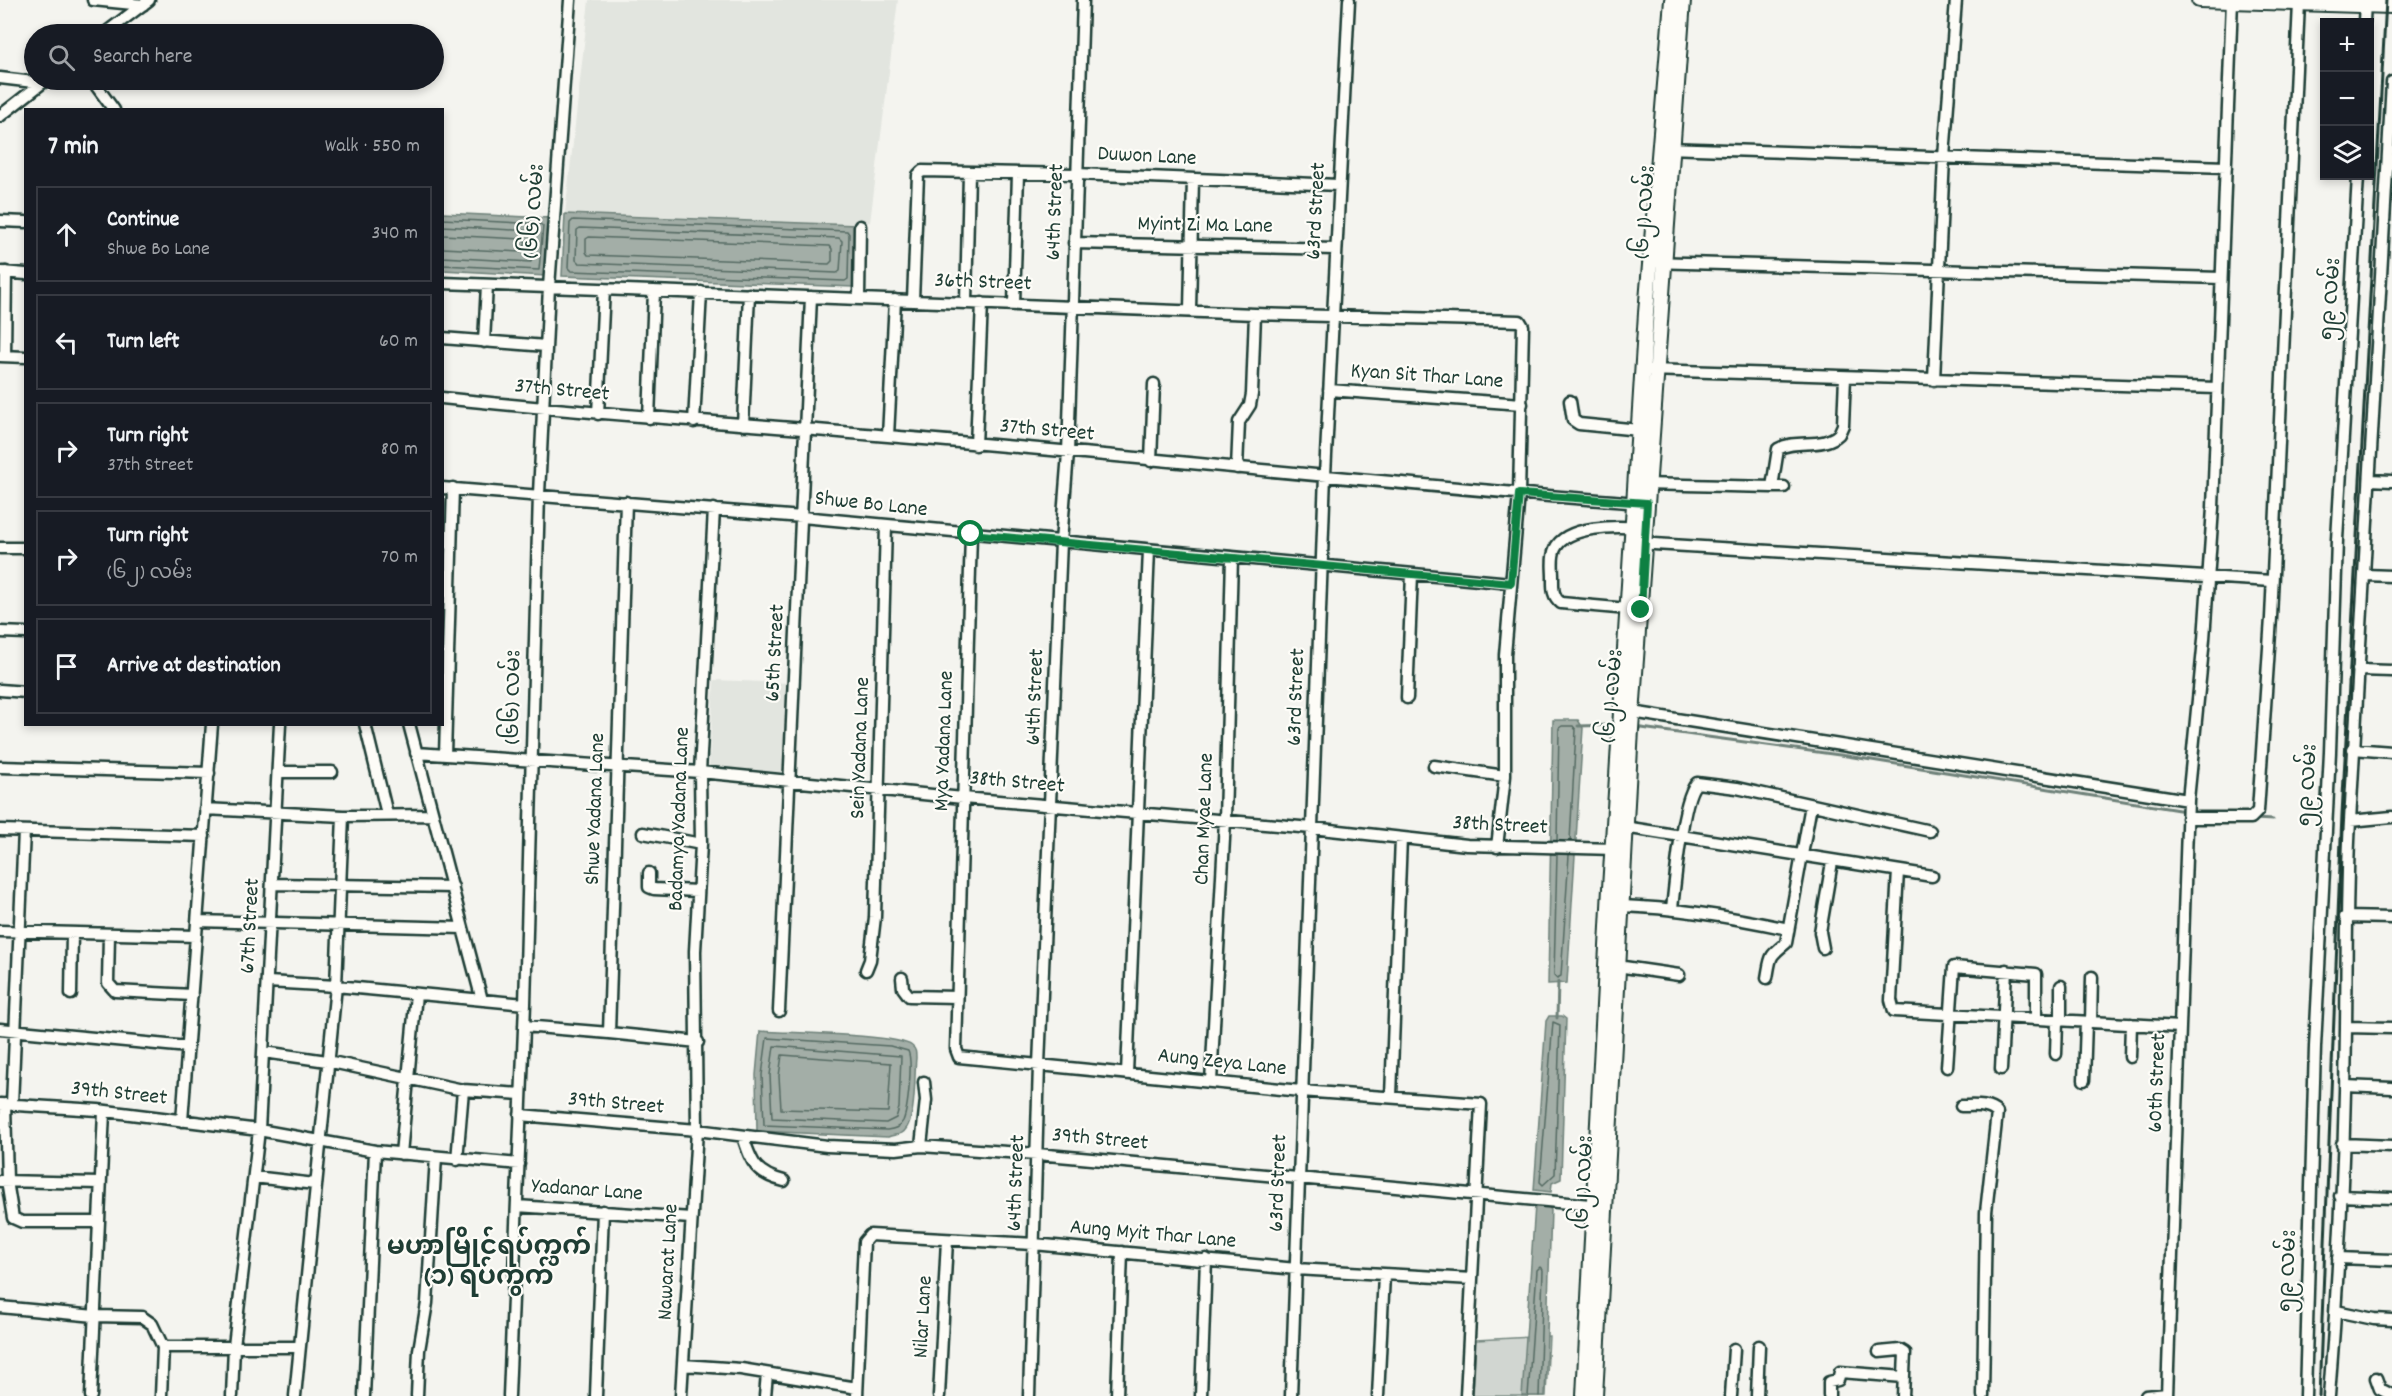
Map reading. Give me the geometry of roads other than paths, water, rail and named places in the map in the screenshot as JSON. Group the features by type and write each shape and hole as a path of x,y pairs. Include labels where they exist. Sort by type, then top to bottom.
{"main road":[{"name":"(၆၂) လမ်း","path":"1584,1396 1622,906 1621,826 1665,148 1672,0"},
{"name":"(၆၂) လမ်း","path":"1665,148 1683,0"},
{"path":"2199,0 2365,3 2392,6"},
{"name":"(၆၂) လမ်း","path":"1642,484 1639,430 1650,370"},
{"name":"(၆၂) လမ်း","path":"1628,722 1628,609 1639,544"},
{"name":"(၆၂) လမ်း","path":"1595,1396 1599,1205 1614,849 1621,826"}],"street":[{"path":"93,0 146,2"},
{"name":"(၆၆) လမ်း","path":"508,1396 525,1004 539,494 549,287 570,0"},
{"name":"64th Street","path":"1029,1396 1039,1065 1061,542 1068,453 1071,306 1083,0"},
{"name":"63rd Street","path":"1291,1396 1325,475 1349,0"},
{"path":"1934,380 1944,157 1956,0"},
{"name":"60th Street","path":"2167,1395 2187,809 2204,639 2213,508 2232,1"},
{"path":"117,24 146,2"},
{"path":"1628,722 2187,809 2251,818 2258,811 2272,581 2299,3"},
{"path":"2364,18 2365,3"},
{"path":"0,78 24,80"},
{"path":"2329,1396 2336,1311 2346,1027 2345,917 2358,670 2387,232 2392,82"},
{"path":"0,116 33,90"},
{"path":"99,90 113,108"},
{"path":"1665,148 2226,167"},
{"name":"Duwon Lane","path":"913,300 919,173 1077,174 1338,185"},
{"path":"966,302 969,173"},
{"path":"1014,304 1018,174"},
{"path":"1190,310 1193,179"},
{"name":"၅၉ လမ်း","path":"2305,1396 2315,1047 2330,752 2337,540 2358,180"},
{"path":"0,221 24,222"},
{"path":"859,298 860,226"},
{"name":"Myint Zi Ma Lane","path":"1074,243 1335,249"},
{"path":"1657,263 2221,278"},
{"path":"24,274 3,272 2,356 24,357"},
{"name":"36th Street","path":"444,283 1522,323 1522,404"},
{"path":"484,342 487,285"},
{"path":"598,414 604,289"},
{"path":"649,418 654,291"},
{"path":"694,422 701,292"},
{"path":"743,426 749,294"},
{"name":"65th Street","path":"779,1011 802,517 803,431 811,297"},
{"path":"888,436 895,300"},
{"path":"976,445 982,303"},
{"path":"1237,468 1240,417 1250,405 1252,394 1255,314"},
{"path":"444,338 546,346"},
{"path":"1650,370 2217,388"},
{"path":"1772,487 1778,449 1786,445 1823,442 1839,434 1843,425 1845,377"},
{"path":"1150,461 1154,384"},
{"name":"Kyan Sit Thar Lane","path":"1329,390 1522,404"},
{"name":"37th Street","path":"444,398 598,414 888,436 1519,494 1641,503"},
{"path":"1570,401 1573,420 1579,424 1639,430"},
{"path":"1497,847 1505,776 1505,655 1519,494 1522,404"},
{"path":"2370,480 2392,482"},
{"path":"1642,484 1784,487"},
{"path":"445,755 448,488"},
{"name":"Shwe Bo Lane","path":"448,488 714,509 1511,583"},
{"name":"Shwe Yadana Lane","path":"609,1033 626,502"},
{"name":"Badamya Yadana Lane","path":"697,1130 698,1042 694,995 700,844 700,772 714,509"},
{"name":"Sein Yadana Lane","path":"866,970 875,917 886,526"},
{"path":"1628,609 1561,603 1555,599 1553,591 1553,565 1556,548 1571,537 1599,527 1640,528"},
{"name":"Mya Yadana Lane","path":"959,1057 956,1049 957,997 971,534"},
{"path":"1639,544 2272,581"},
{"path":"0,548 24,548"},
{"path":"1127,1073 1149,550"},
{"name":"Chan Myae Lane","path":"1212,1082 1225,820 1232,557"},
{"path":"1407,698 1412,574"},
{"path":"2364,575 2392,576"},
{"path":"0,632 24,633"},
{"path":"2358,670 2392,671"},
{"path":"0,690 24,692"},
{"path":"182,1121 213,726"},
{"name":"67th Street","path":"232,1396 234,1346 260,1130 280,726"},
{"path":"365,726 387,814"},
{"path":"409,726 482,1000"},
{"path":"2354,749 2392,752"},
{"name":"38th Street","path":"416,753 700,772 1497,847 1614,849"},
{"path":"1434,766 1505,776"},
{"path":"0,767 209,773"},
{"path":"278,772 332,772"},
{"path":"1672,908 1691,791 1697,783 1737,788 1930,831"},
{"path":"1767,978 1771,955 1776,948 1785,945 1811,805"},
{"path":"205,809 343,816 433,815"},
{"path":"295,1396 298,1347 336,986 343,816"},
{"path":"2350,821 2392,817"},
{"path":"1621,826 1832,862 1932,876"},
{"path":"0,830 204,836"},
{"path":"24,831 15,1030 5,1104 3,1181 16,1221 99,1222"},
{"path":"643,833 700,844"},
{"path":"1391,1096 1401,838"},
{"path":"1823,948 1820,932 1832,862"},
{"path":"1898,871 1892,1006 1894,1011 2004,1019 2180,1027"},
{"path":"649,873 649,887 654,889 698,891"},
{"path":"273,884 341,887 453,887"},
{"path":"1622,906 1672,908 1726,915 1788,929"},
{"path":"2345,917 2392,918"},
{"path":"197,921 462,928"},
{"path":"0,931 196,936"},
{"path":"70,994 72,933"},
{"path":"109,934 108,983 111,988 116,991 192,995"},
{"path":"1617,966 1679,975"},
{"path":"1947,1066 1952,1016 1953,967 2034,973 2037,976 2036,1019"},
{"path":"2001,1068 2006,970"},
{"path":"2084,1080 2092,977"},
{"path":"902,978 903,988 909,996 957,997"},
{"path":"268,982 336,986 525,1004"},
{"path":"2056,1054 2061,986"},
{"path":"401,1154 416,994"},
{"path":"2130,1057 2131,1024"},
{"path":"524,1026 698,1042"},
{"path":"2346,1027 2392,1028"},
{"path":"0,1029 188,1047"},
{"path":"264,1052 327,1061 463,1090 521,1094"},
{"name":"Aung Zeya Lane","path":"959,1057 1301,1091 1481,1104 1476,1194"},
{"path":"921,1146 926,1100 924,1082"},
{"path":"2344,1086 2392,1088"},
{"path":"457,1160 463,1090"},
{"name":"39th Street","path":"5,1104 104,1112 260,1130 375,1151 519,1164"},
{"path":"1961,1106 1983,1106 1992,1108 1997,1113 1986,1212 1983,1396"},
{"path":"91,1396 104,1112"},
{"name":"39th Street","path":"520,1115 697,1130 827,1146 896,1149 921,1146 1037,1154 1599,1205"},
{"name":"Nawarat Lane","path":"681,1396 697,1130"},
{"path":"743,1137 749,1156 759,1171 767,1177 784,1181"},
{"path":"2342,1144 2392,1146"},
{"path":"364,1396 375,1151"},
{"path":"417,1396 419,1350 427,1303 436,1157"},
{"path":"254,1177 315,1184"},
{"path":"3,1181 100,1183"},
{"path":"1466,1396 1476,1194"},
{"path":"2340,1196 2392,1198"},
{"name":"Yadanar Lane","path":"517,1206 691,1218"},
{"path":"596,1396 603,1211"},
{"name":"Aung Myit Thar Lane","path":"857,1392 866,1238 870,1235 1034,1244 1296,1269 1472,1279"},
{"name":"Nilar Lane","path":"939,1396 947,1240"},
{"path":"1117,1396 1122,1252"},
{"path":"2338,1258 2392,1260"},
{"path":"1201,1396 1206,1259"},
{"path":"1378,1396 1384,1275"},
{"path":"0,1307 95,1316 142,1317 152,1323 163,1347 161,1396"},
{"path":"2336,1311 2374,1319 2392,1320"},
{"path":"1757,1396 1759,1346"},
{"path":"163,1347 298,1347"},
{"path":"1731,1396 1734,1349"},
{"path":"1879,1352 1900,1350 1905,1353 1903,1396"},
{"path":"683,1365 767,1374 827,1390 857,1392"},
{"path":"1829,1396 1829,1383 1838,1380 1840,1372 1904,1377"},
{"path":"765,1396 767,1374"},
{"path":"2376,1378 2380,1389 2392,1395"},
{"path":"2146,1396 2167,1395"}],"water":[{"path":"444,213 550,218 546,276 444,270"},
{"path":"565,214 856,225 853,287 562,276"},
{"path":"1553,720 1578,720 1583,728 1567,983 1548,984"},
{"path":"1549,1016 1562,1016 1566,1019 1561,1179 1552,1183 1551,1192 1534,1190 1546,1021"},
{"path":"760,1031 885,1039 912,1046 916,1054 915,1087 907,1128 901,1134 888,1137 757,1131 756,1075"},
{"path":"1535,1205 1548,1206 1551,1210 1545,1396 1522,1396"}],"waterway":[{"path":"1578,726 1616,725"},
{"path":"1634,727 1847,756 2185,811"},
{"path":"2254,819 2273,820"},
{"path":"1557,1018 1558,982"}],"railway":[{"path":"2319,1396 2342,814 2386,0"}],"district":[{"name":"မဟာမြိုင်ရပ်ကွက် (၁) ရပ်ကွက်","path":"489,1263"}]}
